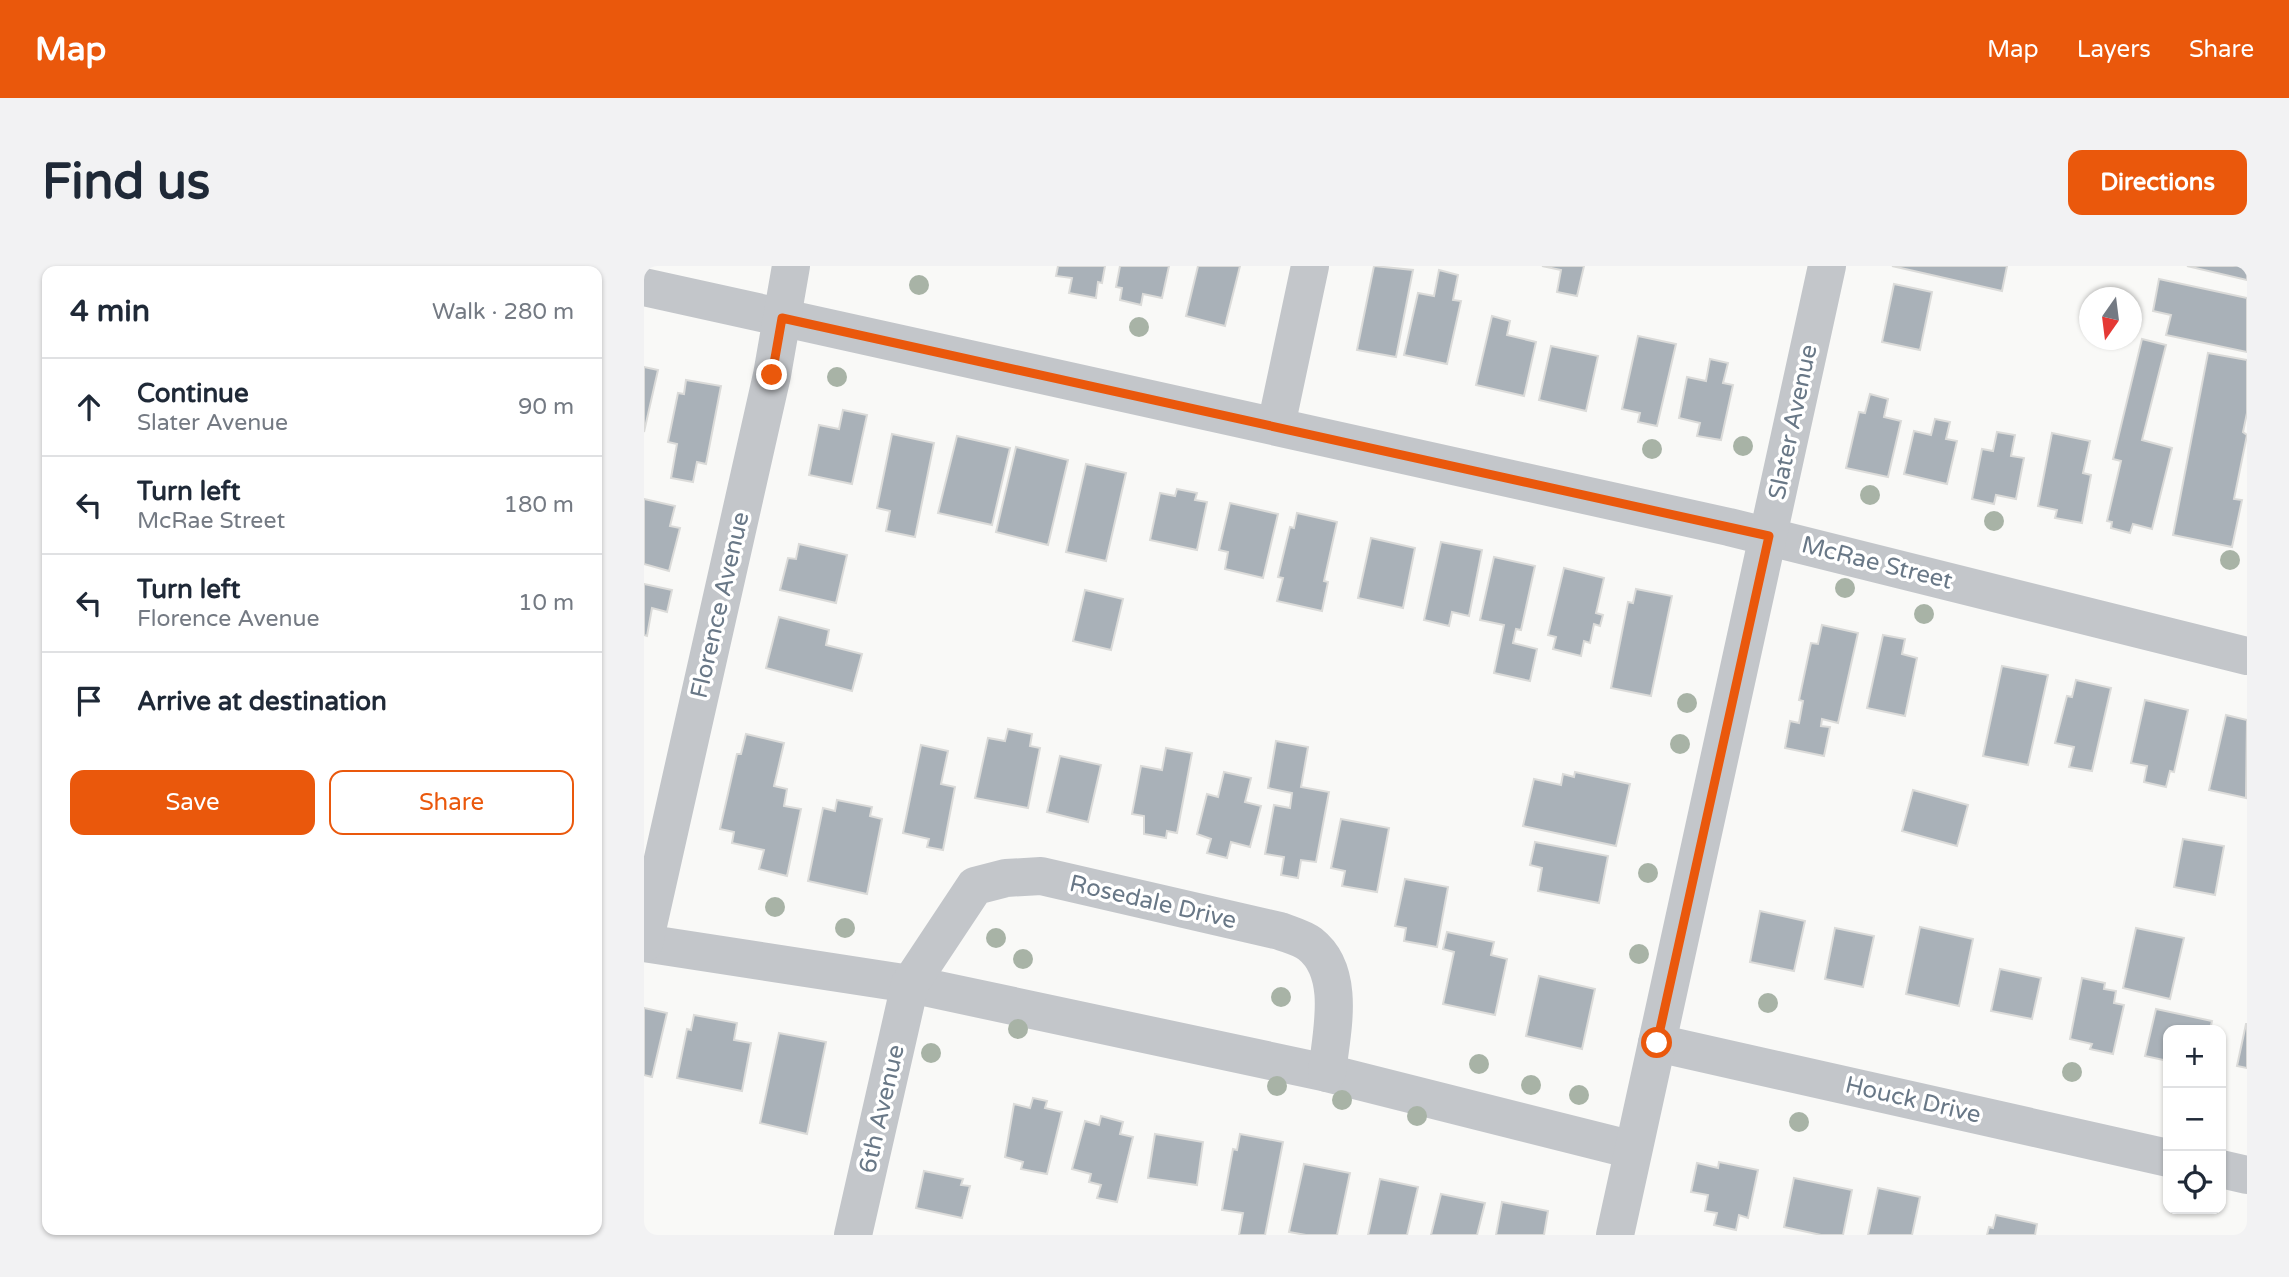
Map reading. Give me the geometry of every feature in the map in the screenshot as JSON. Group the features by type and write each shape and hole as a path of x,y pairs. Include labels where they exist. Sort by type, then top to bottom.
{"street":[{"name":"Florence Avenue","path":"644,943 769,389 791,266"},
{"path":"1276,426 1310,266"},
{"name":"Slater Avenue","path":"1615,1235 1827,266"},
{"name":"McRae Street","path":"644,287 1769,536 2247,656"},
{"name":"Rosedale Drive","path":"910,984 975,886 1006,878 1041,876 1280,931 1310,943 1326,962 1334,998 1327,1073"},
{"path":"644,943 910,984 1327,1073 1633,1150"},
{"name":"6th Avenue","path":"853,1235 910,984"},
{"name":"Houck Drive","path":"1657,1043 2163,1157"},
{"path":"2226,1170 2247,1175"}],"building":[{"path":"1058,266 1105,266 1102,283 1098,282 1096,298 1069,293 1072,278 1056,276"},
{"path":"1120,266 1169,266 1162,298 1143,294 1141,305 1120,300 1122,288 1116,287"},
{"path":"1198,266 1240,266 1225,326 1186,316"},
{"path":"1374,266 1413,270 1396,357 1357,350"},
{"path":"1542,266 1584,266 1577,296 1557,292 1561,270"},
{"path":"1892,266 2007,266 2002,291"},
{"path":"2187,266 2247,266 2247,280"},
{"path":"1439,270 1458,275 1453,300 1461,301 1447,364 1404,355 1418,293 1434,296"},
{"path":"2159,279 2247,298 2247,352 2166,335 2171,315 2153,311"},
{"path":"1894,284 1932,292 1920,350 1882,342"},
{"path":"1492,316 1510,321 1507,335 1536,342 1524,396 1476,385"},
{"path":"1638,336 1676,344 1657,426 1638,422 1640,413 1622,409"},
{"path":"2142,339 2166,345 2142,440 2172,448 2152,529 2133,524 2130,533 2111,528 2112,522 2107,521 2121,461 2113,459 2139,350 2142,350"},
{"path":"1551,346 1598,356 1586,411 1539,400"},
{"path":"2208,353 2247,360 2247,413 2243,432 2247,435 2234,499 2242,500 2232,547 2173,535"},
{"path":"1710,359 1728,363 1723,383 1733,385 1721,440 1697,436 1700,423 1679,418 1687,377 1706,381"},
{"path":"644,367 658,370 644,432"},
{"path":"686,380 721,386 706,464 697,462 693,482 671,478 677,444 668,442 678,393 684,394"},
{"path":"1870,394 1888,399 1884,417 1901,421 1888,477 1846,468 1859,412 1865,413"},
{"path":"843,410 867,415 852,484 809,475 819,425 839,429"},
{"path":"1935,419 1950,422 1946,439 1957,441 1947,484 1904,474 1914,431 1931,435"},
{"path":"1997,432 2015,435 2011,456 2024,458 2016,499 1996,495 1994,504 1972,499 1982,449 1993,451"},
{"path":"2052,433 2090,441 2083,473 2091,475 2082,523 2055,518 2057,510 2038,506"},
{"path":"892,434 934,443 915,537 886,531 890,511 877,508"},
{"path":"957,436 1010,448 992,525 938,513"},
{"path":"1016,447 1068,460 1048,545 996,532"},
{"path":"1086,464 1126,473 1106,561 1066,552"},
{"path":"1177,489 1197,493 1195,500 1207,502 1197,550 1150,540 1160,493 1175,496"},
{"path":"644,499 675,506 670,526 680,528 669,571 644,564"},
{"path":"1230,503 1278,514 1263,578 1225,569 1228,552 1219,550"},
{"path":"1297,513 1337,522 1324,581 1328,582 1322,611 1277,601 1283,578 1278,577 1290,527 1294,528"},
{"path":"1371,538 1415,548 1403,608 1358,598"},
{"path":"1441,542 1482,550 1469,616 1452,612 1449,626 1424,620"},
{"path":"799,544 847,555 836,603 780,590 788,558 796,559"},
{"path":"1494,557 1535,566 1521,630 1516,629 1513,643 1537,649 1530,681 1494,673 1504,625 1480,620"},
{"path":"1564,568 1604,578 1596,613 1603,615 1600,626 1594,624 1590,643 1584,641 1581,656 1553,649 1556,637 1548,635"},
{"path":"644,584 672,590 667,612 652,608 647,636 644,635"},
{"path":"1636,589 1672,596 1651,696 1611,688 1628,602 1633,603"},
{"path":"1085,590 1123,599 1111,650 1073,641"},
{"path":"779,617 829,630 826,645 862,654 852,691 766,668"},
{"path":"1822,625 1858,633 1838,723 1822,719 1821,726 1830,727 1824,756 1785,748 1790,721 1799,723 1803,701 1799,700 1811,643 1818,644"},
{"path":"1883,635 1905,639 1902,654 1917,658 1905,716 1867,708"},
{"path":"2002,666 2048,675 2028,765 1983,756"},
{"path":"2076,680 2111,688 2092,771 2069,767 2074,747 2055,743 2067,696 2072,697"},
{"path":"2145,700 2188,710 2174,772 2170,771 2166,787 2144,782 2147,766 2131,763"},
{"path":"2226,715 2247,720 2246,798 2209,790"},
{"path":"1008,729 1032,734 1030,746 1040,748 1028,808 975,798 988,738 1005,741"},
{"path":"746,734 784,743 774,786 787,789 784,806 801,809 787,876 759,869 764,850 732,843 734,832 720,829 737,754 741,754"},
{"path":"1276,741 1308,747 1301,787 1329,792 1316,862 1301,860 1298,878 1281,875 1284,857 1265,854 1274,805 1290,808 1292,793 1268,788"},
{"path":"921,745 948,751 941,784 955,787 943,850 927,847 929,839 903,833"},
{"path":"1166,748 1192,753 1177,833 1167,831 1166,838 1144,834 1144,816 1132,814 1141,766 1162,770"},
{"path":"1060,756 1101,765 1088,822 1047,812"},
{"path":"1224,772 1251,778 1245,802 1261,806 1250,847 1231,842 1227,858 1207,853 1211,839 1197,834 1207,794 1218,797"},
{"path":"1575,772 1630,784 1616,846 1523,826 1534,779 1561,785 1563,774 1574,777"},
{"path":"1913,790 1968,805 1957,846 1902,831"},
{"path":"837,800 872,807 870,816 882,819 867,894 808,881 823,808 835,811"},
{"path":"1341,819 1389,828 1377,892 1342,886 1345,871 1331,868"},
{"path":"2183,839 2224,846 2215,895 2174,887"},
{"path":"1535,842 1608,856 1599,903 1538,891 1542,868 1530,865"},
{"path":"1405,879 1448,887 1437,947 1404,941 1406,928 1395,926"},
{"path":"1760,911 1805,921 1794,971 1750,962"},
{"path":"1920,927 1973,939 1959,1006 1906,994"},
{"path":"1835,928 1874,936 1863,987 1825,979"},
{"path":"2136,928 2184,938 2170,999 2123,988"},
{"path":"1447,932 1494,942 1491,955 1507,959 1495,1015 1443,1004 1454,952 1443,949"},
{"path":"2000,969 2041,978 2032,1019 1991,1011"},
{"path":"1539,976 1595,989 1582,1049 1526,1036"},
{"path":"2082,978 2105,983 2104,989 2116,991 2114,1003 2124,1005 2113,1054 2090,1049 2092,1044 2070,1039"},
{"path":"644,1008 667,1013 652,1077 644,1075"},
{"path":"2156,1009 2212,1021 2211,1025 2163,1025 2163,1060 2145,1056"},
{"path":"694,1015 737,1023 734,1040 751,1043 742,1091 677,1078 687,1029 691,1030"},
{"path":"2247,1024 2247,1068 2237,1066"},
{"path":"779,1033 826,1042 807,1134 760,1123"},
{"path":"1033,1098 1047,1101 1045,1108 1062,1112 1047,1174 1021,1169 1023,1162 1005,1157 1014,1104 1030,1108"},
{"path":"1101,1116 1123,1122 1120,1134 1133,1137 1117,1202 1097,1198 1101,1185 1089,1182 1091,1174 1072,1169 1085,1121 1099,1125"},
{"path":"1155,1134 1203,1142 1197,1185 1148,1178"},
{"path":"1240,1134 1283,1142 1265,1235 1239,1235 1243,1213 1222,1210 1233,1149 1237,1150"},
{"path":"1719,1162 1758,1170 1748,1218 1739,1215 1736,1230 1714,1225 1717,1213 1705,1211 1708,1195 1691,1192 1697,1163 1718,1168"},
{"path":"1304,1164 1350,1173 1337,1235 1289,1232"},
{"path":"924,1171 963,1179 961,1185 970,1186 962,1218 916,1208"},
{"path":"1794,1178 1852,1190 1843,1235 1821,1235 1784,1227"},
{"path":"1380,1179 1418,1187 1407,1235 1368,1235"},
{"path":"1878,1188 1920,1197 1912,1235 1868,1235"},
{"path":"1441,1194 1485,1203 1477,1235 1431,1235"},
{"path":"1502,1202 1548,1211 1544,1235 1496,1235"},
{"path":"1996,1215 2037,1224 2035,1235 1987,1235 1989,1227 1993,1228"}],"route":[{"path":"772,375 782,318 1769,536 1657,1043"}]}
